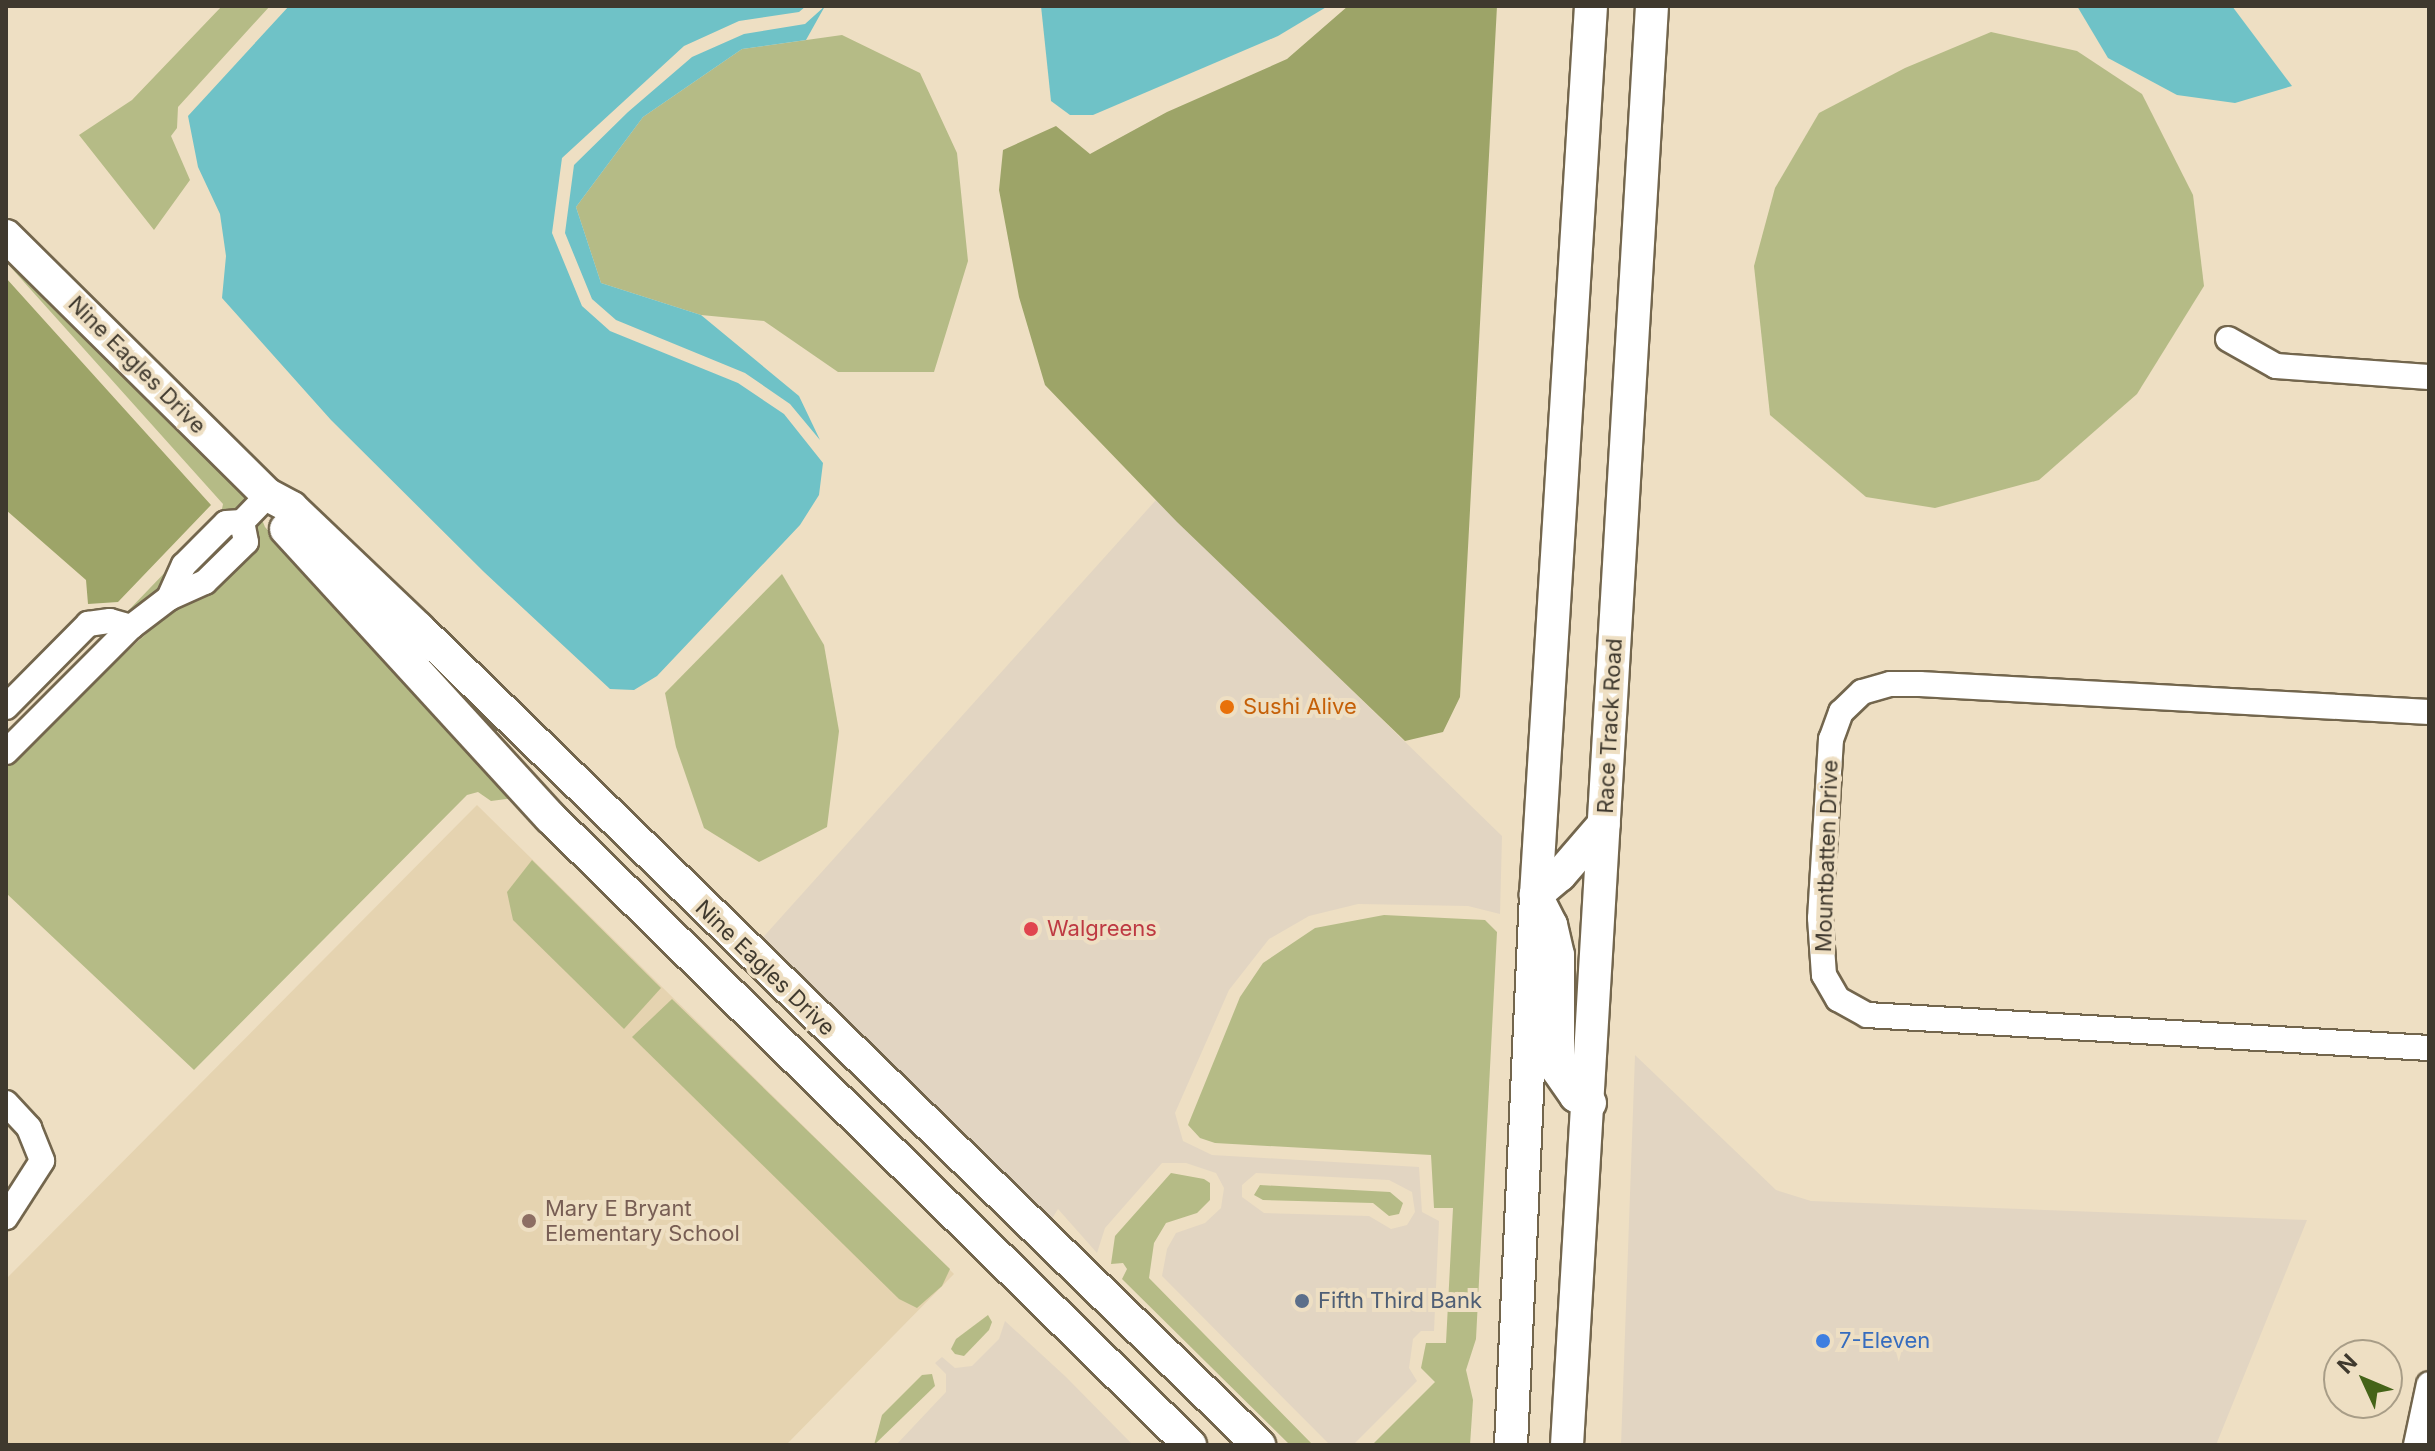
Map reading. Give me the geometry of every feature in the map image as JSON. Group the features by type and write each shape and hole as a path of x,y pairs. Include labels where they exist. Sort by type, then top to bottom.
{"main road":[{"path":"1511,1445 1536,895 1591,6"},
{"name":"Race Track Road","path":"1567,1445 1590,1103 1652,6"},
{"name":"Nine Eagles Drive","path":"6,236 268,495 292,508 1259,1445"},
{"name":"Nine Eagles Drive","path":"268,495 275,518 550,817 1190,1445"},
{"path":"550,817 579,788"},
{"path":"1536,895 1560,875 1604,824"},
{"path":"1536,895 1551,925 1558,955 1558,1070 1576,1096 1590,1103"}],"street":[{"path":"2228,339 2276,366 2429,377"},
{"path":"6,752 131,627 169,598 205,582 246,542 242,522 268,495"},
{"path":"6,707 88,624 110,621 131,627"},
{"name":"Mountbatten Drive","path":"2429,712 1920,684 1890,684 1862,692 1841,712 1831,739 1820,918 1824,975 1838,999 1867,1015 2429,1048"},
{"path":"6,1103 29,1128 42,1161 6,1217"},
{"path":"2416,1445 2429,1384"}],"shaded area":[{"path":"1156,500 1502,836 1500,914 1468,906 1358,904 1309,916 1269,939 1229,990 1175,1113 1183,1141 1212,1155 1419,1167 1422,1212 1439,1221 1434,1331 1421,1331 1413,1339 1409,1368 1417,1381 1353,1445 1330,1445 1162,1276 1167,1249 1176,1233 1205,1223 1221,1208 1224,1188 1216,1173 1186,1163 1162,1163 1105,1228 1097,1253 1058,1209 1050,1222 758,943","holes":["1256,1173 1389,1180 1412,1192 1415,1212 1407,1225 1391,1229 1369,1216 1264,1213 1242,1197 1242,1185"]},
{"path":"477,805 954,1274 786,1445 6,1445 6,1279"},
{"path":"1635,1055 1776,1190 1811,1201 2307,1220 2216,1445 1621,1445"},
{"path":"1005,1321 1133,1445 896,1445 946,1392 946,1374 935,1363 942,1357 955,1368 972,1366 999,1339"}],"green space":[{"path":"222,6 270,6 178,107 177,128 171,136 190,180 154,230 79,135 132,100"},
{"path":"1348,6 1497,6 1460,697 1443,732 1405,741 1177,522 1045,385 1019,297 999,190 1003,150 1056,126 1090,154 1167,112 1287,59"},
{"path":"1991,32 2077,51 2142,94 2193,195 2204,286 2137,394 2039,480 1935,508 1866,497 1770,415 1754,266 1775,188 1819,113 1905,68"},
{"path":"842,35 920,73 957,153 968,261 934,372 838,372 764,321 701,315 601,283 576,207 643,117 742,49"},
{"path":"6,255 256,505 265,527 513,798 491,801 478,792 467,795 194,1070 6,893 6,764 148,632 126,613 221,514 223,504 6,262"},
{"path":"6,278 211,505 118,602 88,604 86,580 6,510"},
{"path":"782,574 824,645 839,731 827,827 759,862 704,828 676,747 665,693"},
{"path":"532,860 661,988 624,1029 513,920 507,892"},
{"path":"1384,915 1485,920 1497,932 1476,1339 1466,1370 1473,1400 1470,1445 1372,1445 1435,1382 1421,1368 1426,1343 1446,1343 1453,1208 1434,1208 1431,1155 1215,1143 1200,1138 1188,1125 1240,997 1263,963 1315,928"},
{"path":"672,999 950,1269 942,1286 917,1308 899,1299 632,1037"},
{"path":"1171,1173 1210,1183 1210,1200 1197,1213 1166,1223 1154,1243 1149,1278 1313,1445 1290,1445 1122,1279 1127,1269 1123,1263 1111,1264 1115,1236"},
{"path":"1260,1185 1390,1192 1403,1203 1399,1214 1389,1216 1373,1203 1263,1200 1254,1195"},
{"path":"988,1315 992,1322 989,1330 964,1356 955,1354 951,1349 956,1339"},
{"path":"932,1374 935,1386 874,1445 882,1415 922,1375"}],"water":[{"path":"289,6 806,6 799,12 739,21 684,46 562,158 552,233 582,306 610,331 738,383 784,414 823,463 819,495 800,525 657,676 634,690 610,689 484,572 331,420 222,298 226,256 220,214 198,167 188,116"},
{"path":"825,6 806,40 742,49 643,117 576,207 601,283 701,315 799,396 820,440 790,404 745,373 616,320 592,299 565,233 574,165 628,112 692,57 744,34 805,24"},
{"path":"1041,6 1328,6 1278,36 1093,115 1070,115 1051,101"},
{"path":"2077,6 2232,6 2292,86 2235,103 2177,95 2108,58"}],"place":[{"name":"Sushi Alive","path":"1227,707"},
{"name":"Walgreens","path":"1031,929"},
{"name":"Mary E Bryant Elementary School","path":"529,1221"},
{"name":"Fifth Third Bank","path":"1302,1301"},
{"name":"7-Eleven","path":"1823,1341"}]}
